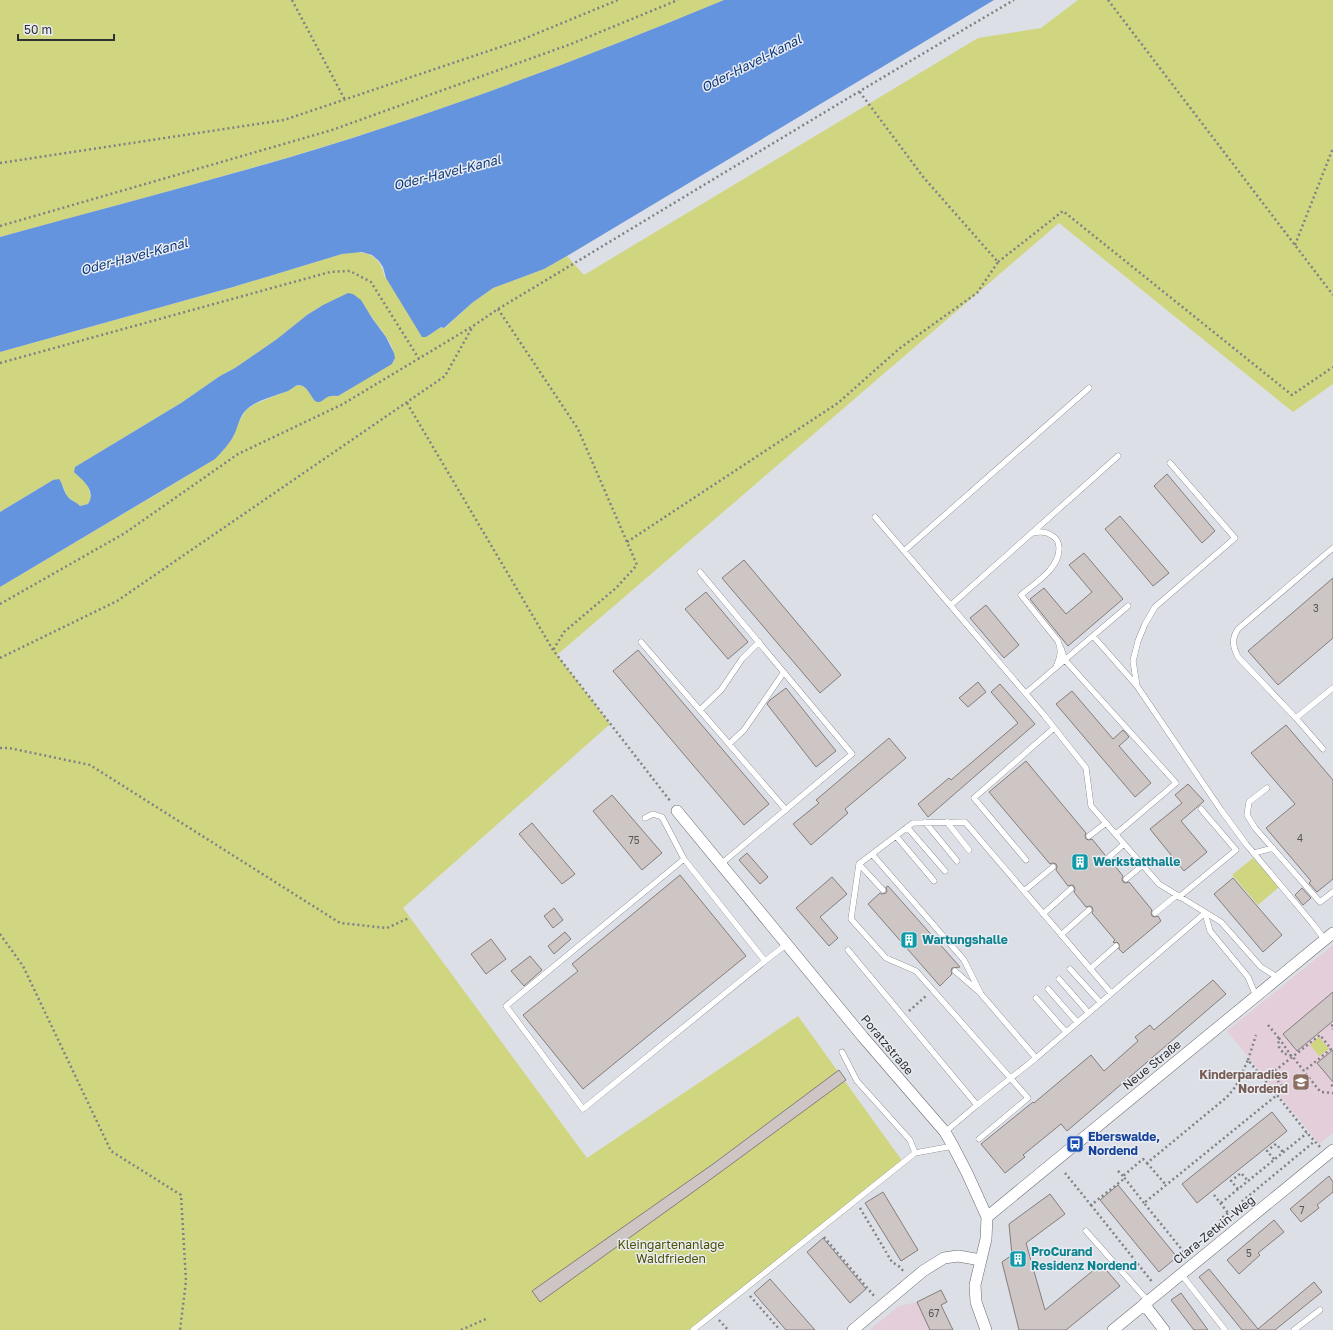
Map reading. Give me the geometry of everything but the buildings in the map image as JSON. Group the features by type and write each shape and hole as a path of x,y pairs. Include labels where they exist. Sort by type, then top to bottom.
{"street":[{"name":"Poratzstraße","path":"677,810 862,1036 945,1132 987,1217 986,1239 975,1285 976,1302 986,1330"},
{"name":"Neue Straße","path":"987,1217 1329,937"},
{"name":"Clara-Zetkin-Weg","path":"1113,1330 1193,1264 1331,1155"},
{"path":"853,1330 910,1281 944,1258 958,1256 981,1260"},
{"path":"1146,1303 1164,1330"}],"lane":[{"path":"904,551 1089,388"},
{"path":"951,605 1118,456"},
{"path":"1137,686 1133,661 1138,640 1155,607 1235,538 1170,463"},
{"path":"875,517 1026,693 1086,768 1091,806 1159,884 1221,922 1261,968 1279,978"},
{"path":"1030,534 1038,532 1048,533 1056,538 1059,545 1060,555 1053,567 1021,595 1058,641 1065,660 1176,783 1116,834"},
{"path":"1323,749 1296,718 1238,657 1234,648 1233,640 1234,634 1238,629 1333,548"},
{"path":"700,572 852,754 721,864"},
{"path":"1026,693 1128,606"},
{"path":"1093,636 1137,686 1221,810 1313,924 1329,937"},
{"path":"641,642 786,810"},
{"path":"700,710 721,690 742,659 759,642"},
{"path":"1056,667 1060,660 1061,648"},
{"path":"729,744 744,730 784,672"},
{"path":"1296,718 1333,688"},
{"path":"1026,860 974,798 1054,728"},
{"path":"1267,788 1249,802 1247,815 1255,828 1320,902 1333,892"},
{"path":"1155,913 1236,850 1201,809"},
{"path":"645,818 653,814 662,817 684,859 765,961"},
{"path":"925,822 957,861"},
{"path":"947,822 969,850"},
{"path":"979,1139 1028,1098 916,971 886,958 851,919 859,864 913,823 965,822 1111,993"},
{"path":"1089,836 1106,822"},
{"path":"907,827 945,871"},
{"path":"896,836 934,881"},
{"path":"1108,858 1124,844"},
{"path":"1254,852 1273,848"},
{"path":"872,854 964,960 981,994"},
{"path":"684,859 506,1006 583,1109 786,944"},
{"path":"859,864 883,890"},
{"path":"1126,879 1143,865"},
{"path":"1024,891 1052,867"},
{"path":"1043,914 1071,889"},
{"path":"1061,935 1089,910"},
{"path":"945,1132 976,1105 1036,1058 1205,912"},
{"path":"1205,912 1210,931 1248,977 1256,996"},
{"path":"1090,969 1116,946"},
{"path":"848,950 976,1105"},
{"path":"1070,969 1100,1002"},
{"path":"955,971 981,994 1036,1058"},
{"path":"1059,979 1088,1012"},
{"path":"1048,989 1077,1022"},
{"path":"1036,998 1066,1032"},
{"path":"842,1052 857,1081 910,1140 915,1152"},
{"path":"693,1330 915,1152 953,1146"},
{"path":"1086,1231 1146,1303"},
{"path":"1181,1274 1224,1330"},
{"path":"1294,1330 1320,1310"}],"path":[{"path":"292,0 345,100"},
{"path":"0,163 284,120 521,40 611,1 618,0"},
{"path":"0,226 332,130 571,44 678,0"},
{"path":"0,604 124,533 238,454 343,404 725,173 859,90 1014,0"},
{"path":"1108,0 1333,295"},
{"path":"859,90 924,178 998,262"},
{"path":"1295,245 1333,148"},
{"path":"627,542 838,403 900,348 977,293 998,262 1063,211 1292,395 1333,367"},
{"path":"0,363 330,272 350,271 371,282 419,359"},
{"path":"498,309 578,429 637,565 616,588 564,632 553,650"},
{"path":"0,658 117,601 407,403 445,376 473,326"},
{"path":"407,403 553,650 677,810"},
{"path":"0,748 9,748 90,765 340,923 387,928 410,918"},
{"path":"0,934 23,966 111,1152 181,1195 186,1281 180,1330"},
{"path":"902,1016 933,990"},
{"path":"1268,1025 1321,1092 1333,1093"},
{"path":"1333,1025 1331,1026 1333,1029"},
{"path":"1147,1163 1227,1096 1236,1086 1248,1060 1256,1035"},
{"path":"1286,1090 1272,1073 1320,1035 1331,1049 1304,1071"},
{"path":"1278,1037 1279,1047 1284,1054 1288,1054 1292,1057"},
{"path":"1248,1060 1307,1133 1331,1155"},
{"path":"1144,1203 1277,1095"},
{"path":"1221,1203 1307,1133"},
{"path":"1217,1234 1223,1229 1218,1222 1315,1141"},
{"path":"1274,1159 1267,1151 1276,1144 1283,1152"},
{"path":"1091,1205 1143,1159 1166,1185"},
{"path":"1118,1170 1193,1264"},
{"path":"1065,1173 1155,1285"},
{"path":"1238,1189 1231,1181 1241,1173 1248,1181"},
{"path":"1214,1196 1228,1213"},
{"path":"855,1200 892,1262 900,1267 910,1281"},
{"path":"818,1230 882,1304"},
{"path":"744,1289 780,1330"},
{"path":"713,1314 728,1330"},
{"path":"461,1330 486,1320"}],"shaded area":[{"name":"Kinderparadies Nordend","path":"1333,945 1333,1133 1319,1144 1227,1031"},
{"path":"928,1297 943,1330 869,1330 899,1306 917,1302"}],"green space":[{"path":"0,0 724,0 555,67 469,99 383,128 240,171 0,237"},
{"name":"Kleingartenanlage Waldfrieden","path":"1078,0 1333,0 1333,384 1293,412 1059,223 557,655 610,724 403,908 587,1158 798,1016 903,1162 695,1330 0,1330 0,587 187,476 221,453 234,436 236,427 246,410 255,404 299,385 308,390 314,400 338,396 394,362 394,355 392,347 384,333 365,306 323,305 235,368 220,376 181,403 75,467 78,476 83,479 89,489 91,498 88,504 80,506 67,496 61,482 53,480 0,512 0,352 233,287 342,254 356,252 369,254 378,261 382,267 384,275 426,337 441,327 445,328 472,303 493,288 544,269 567,256 584,275 978,38 1041,28"},
{"path":"1253,858 1279,887 1258,905 1232,875"},
{"path":"1319,1037 1329,1049 1319,1056 1310,1045"}],"water":[{"name":"Oder-Havel-Kanal","path":"724,0 994,0 567,256 544,269 493,288 472,303 444,328 441,327 426,337 422,337 386,278 383,267 379,261 372,255 362,252 342,254 233,287 0,352 0,237 288,158 383,128 469,99 555,67"},
{"path":"348,293 353,294 361,300 386,337 394,353 395,358 392,364 338,396 327,397 320,402 314,399 308,390 298,385 288,391 249,407 240,419 233,438 215,459 0,587 0,512 53,480 59,479 69,498 80,506 88,504 91,494 90,490 74,472 75,467 181,403 220,376 235,368 277,339 307,315 323,305"}],"place":[{"name":"Werkstatthalle","path":"1080,862"},
{"name":"Wartungshalle","path":"909,940"},
{"name":"Kinderparadies Nordend","path":"1301,1082"},
{"name":"Eberswalde, Nordend","path":"1075,1144"},
{"name":"ProCurand Residenz Nordend","path":"1018,1259"}]}
